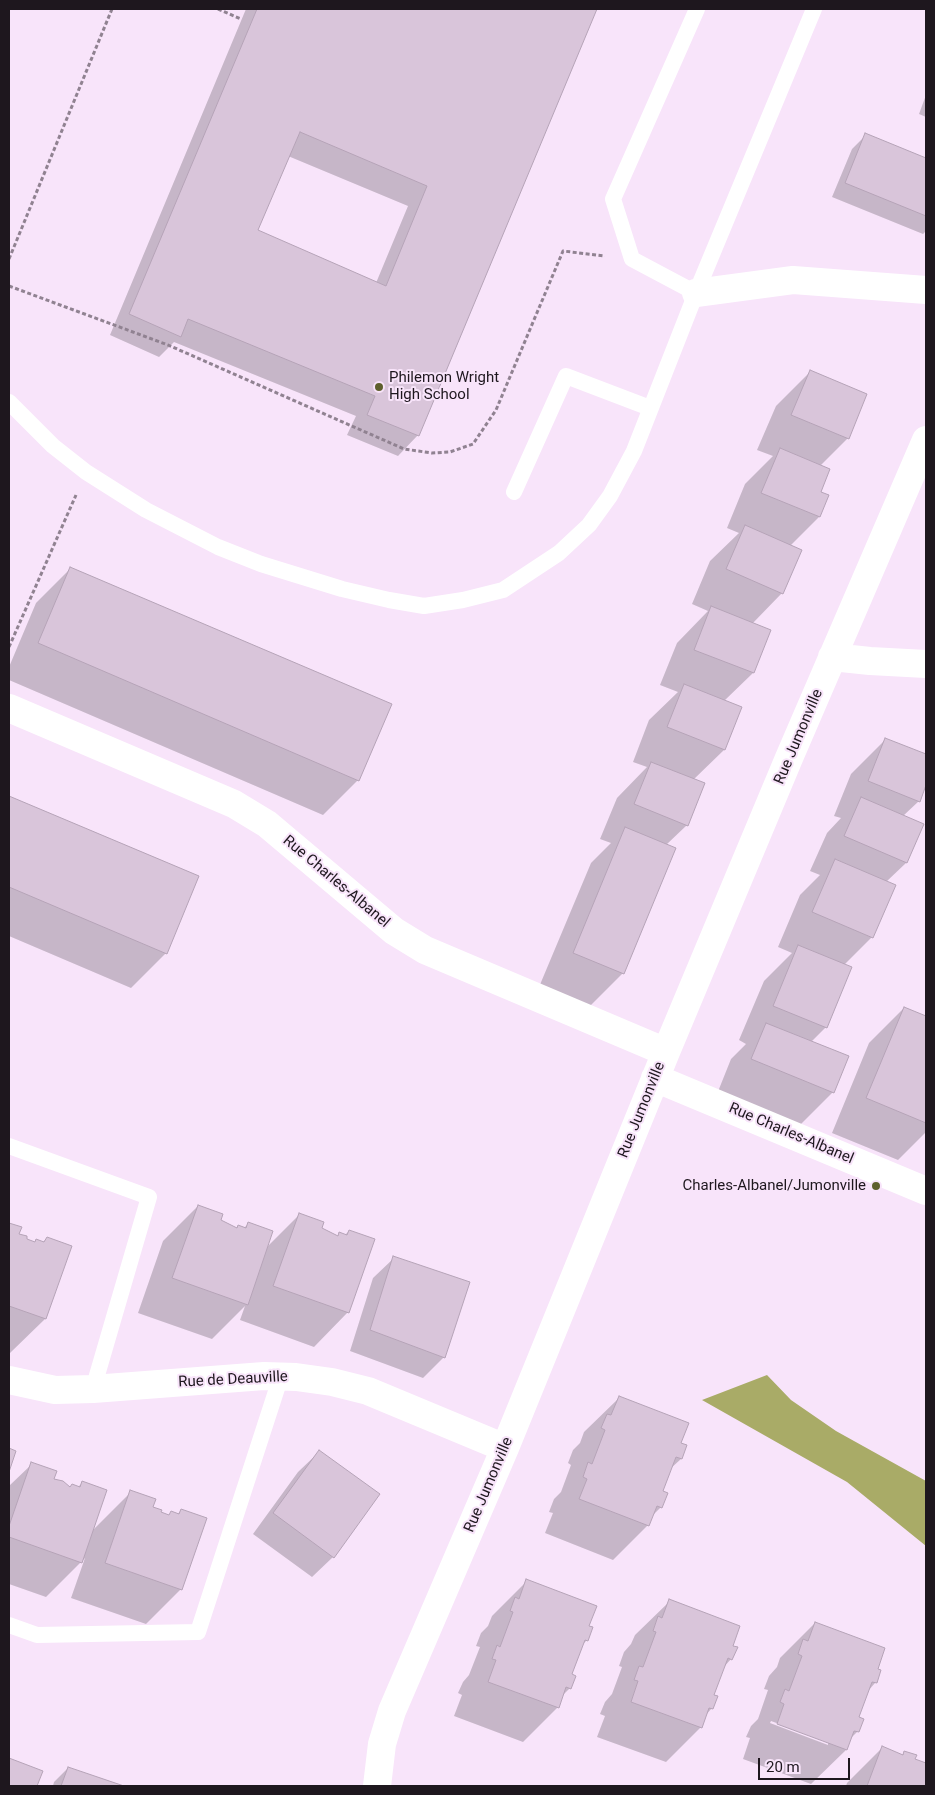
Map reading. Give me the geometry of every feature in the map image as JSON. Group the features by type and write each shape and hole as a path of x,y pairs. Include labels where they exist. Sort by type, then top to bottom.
{"street":[{"path":"696,293 793,280 926,290"},
{"name":"Rue Jumonville","path":"378,1786 382,1744 392,1711 505,1448 666,1052 832,657 926,440"},
{"path":"832,657 870,662 926,664"},
{"name":"Rue Charles-Albanel","path":"9,708 234,804 267,824 394,930 425,950 666,1052"},
{"name":"Rue Charles-Albanel","path":"656,1078 926,1191"},
{"name":"Rue de Deauville","path":"9,1380 55,1390 93,1389 264,1376 296,1377 332,1382 368,1391 505,1448"}],"lane":[{"path":"696,293 632,259 614,199 697,9"},
{"path":"9,402 53,446 86,472 146,510 218,547 261,564 342,589 424,606 463,600 503,590 559,553 589,525 610,496 634,451 696,293 814,9"},
{"path":"514,492 566,376 650,408"},
{"path":"9,1146 149,1197 93,1389"},
{"path":"9,1626 37,1635 198,1632 281,1376"}],"path":[{"path":"9,259 112,9"},
{"path":"218,9 241,19"},
{"path":"9,286 168,345 404,449 432,453 450,452 473,444 496,410 563,251 632,259"},
{"path":"9,647 86,472"}],"green space":[{"path":"767,1375 791,1400 836,1431 926,1481 926,1546 847,1482 702,1400"}],"building":[{"path":"257,9 597,9 419,436 367,415 375,396 188,319 181,337 129,314","holes":["300,132 427,186 386,286 258,230"]},
{"path":"865,133 926,158 926,216 845,183"},
{"path":"810,370 867,394 849,439 791,415"},
{"path":"780,448 830,469 821,492 829,495 820,517 761,493"},
{"path":"745,525 802,550 783,594 726,569"},
{"path":"70,567 392,704 359,781 38,643"},
{"path":"711,606 771,630 754,673 694,650"},
{"path":"684,684 742,707 725,750 667,727"},
{"path":"885,738 926,754 926,785 920,802 868,781"},
{"path":"651,762 705,783 688,826 634,804"},
{"path":"9,796 199,876 167,954 9,887"},
{"path":"861,797 924,824 907,863 844,836"},
{"path":"625,827 676,848 624,974 573,953"},
{"path":"835,859 896,885 873,938 812,912"},
{"path":"798,945 852,967 827,1028 773,1006"},
{"path":"904,1007 926,1016 926,1123 866,1098"},
{"path":"766,1023 849,1056 834,1093 751,1059"},
{"path":"198,1205 223,1214 221,1220 237,1228 238,1225 246,1228 248,1222 273,1231 248,1305 172,1278"},
{"path":"299,1213 324,1222 322,1228 338,1236 339,1232 347,1235 349,1230 375,1239 349,1313 273,1286"},
{"path":"9,1223 22,1227 19,1234 27,1236 27,1239 35,1242 36,1239 44,1242 47,1237 72,1246 46,1319 9,1306"},
{"path":"393,1256 470,1282 445,1358 370,1330"},
{"path":"619,1396 689,1423 681,1443 687,1445 682,1459 676,1457 663,1491 668,1493 662,1508 657,1506 649,1526 579,1499 587,1479 583,1477 588,1462 592,1464 605,1430 601,1428 607,1414 611,1415"},
{"path":"9,1448 16,1451 9,1472"},
{"path":"319,1450 380,1494 334,1558 273,1513"},
{"path":"31,1462 57,1471 54,1479 63,1481 70,1487 72,1484 80,1487 82,1481 107,1490 82,1563 9,1537 9,1526"},
{"path":"130,1490 156,1499 153,1507 169,1515 171,1511 179,1514 181,1509 207,1518 182,1590 105,1563"},
{"path":"526,1579 597,1606 589,1626 593,1627 588,1641 585,1640 572,1674 576,1676 571,1689 566,1687 559,1708 488,1682 496,1660 492,1659 497,1645 500,1647 513,1612 510,1611 515,1597 519,1599"},
{"path":"669,1599 740,1626 733,1646 738,1647 732,1660 728,1658 714,1695 718,1696 713,1709 709,1708 702,1728 631,1702 638,1681 634,1680 639,1666 643,1667 656,1632 653,1631 658,1616 662,1618"},
{"path":"815,1622 885,1648 878,1669 881,1670 877,1683 872,1682 859,1717 864,1719 859,1732 854,1731 847,1750 777,1724 784,1704 780,1702 785,1689 789,1691 802,1656 798,1654 803,1639 808,1641"},
{"path":"882,1746 903,1755 904,1751 917,1755 915,1759 926,1763 926,1786 867,1786"},
{"path":"9,1758 43,1771 37,1786 9,1786"},
{"path":"68,1767 124,1786 61,1786"}],"place":[{"name":"Philemon Wright High School","path":"379,387"},
{"name":"Charles-Albanel/Jumonville","path":"876,1186"}]}
